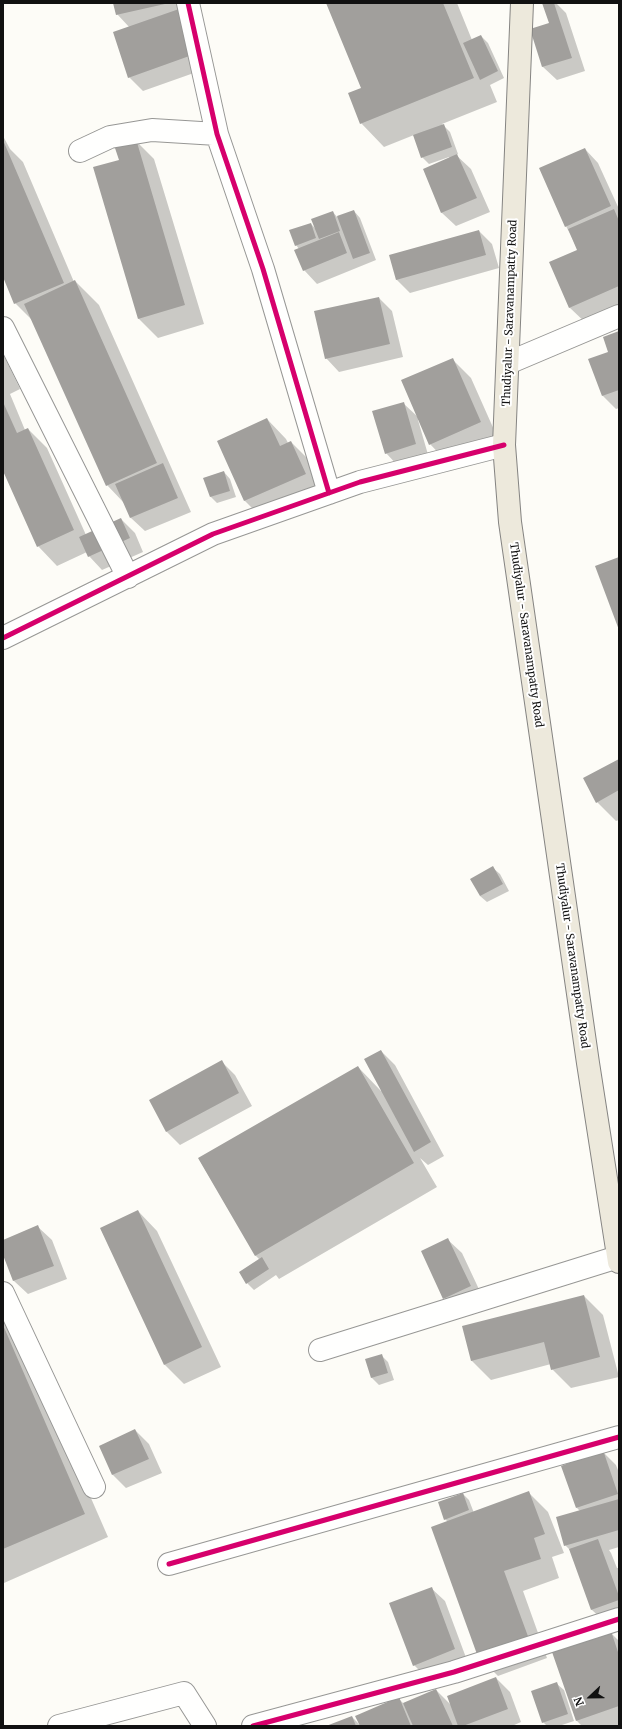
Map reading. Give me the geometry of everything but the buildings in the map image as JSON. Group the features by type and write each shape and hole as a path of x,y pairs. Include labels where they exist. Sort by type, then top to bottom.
{"main road":[{"name":"Thudiyalur - Saravanampatty Road","path":"522,3 504,445 511,530 588,1062 619,1260"}],"street":[{"path":"188,3 217,134 262,269 328,493"},
{"path":"80,151 110,137 152,130 217,134"},
{"path":"508,363 619,316"},
{"path":"3,328 128,577"},
{"path":"3,638 213,534 360,482 504,445"},
{"path":"320,1350 619,1260"},
{"path":"3,1292 94,1487"},
{"path":"169,1564 619,1437"},
{"path":"253,1726 454,1672 619,1619"},
{"path":"59,1726 184,1693 205,1726"}],"cycle path":[{"path":"188,3 217,134 263,269 329,493"},
{"path":"3,638 213,534 360,482 504,445"},
{"path":"169,1564 619,1437"},
{"path":"253,1726 454,1672 619,1619"}]}
